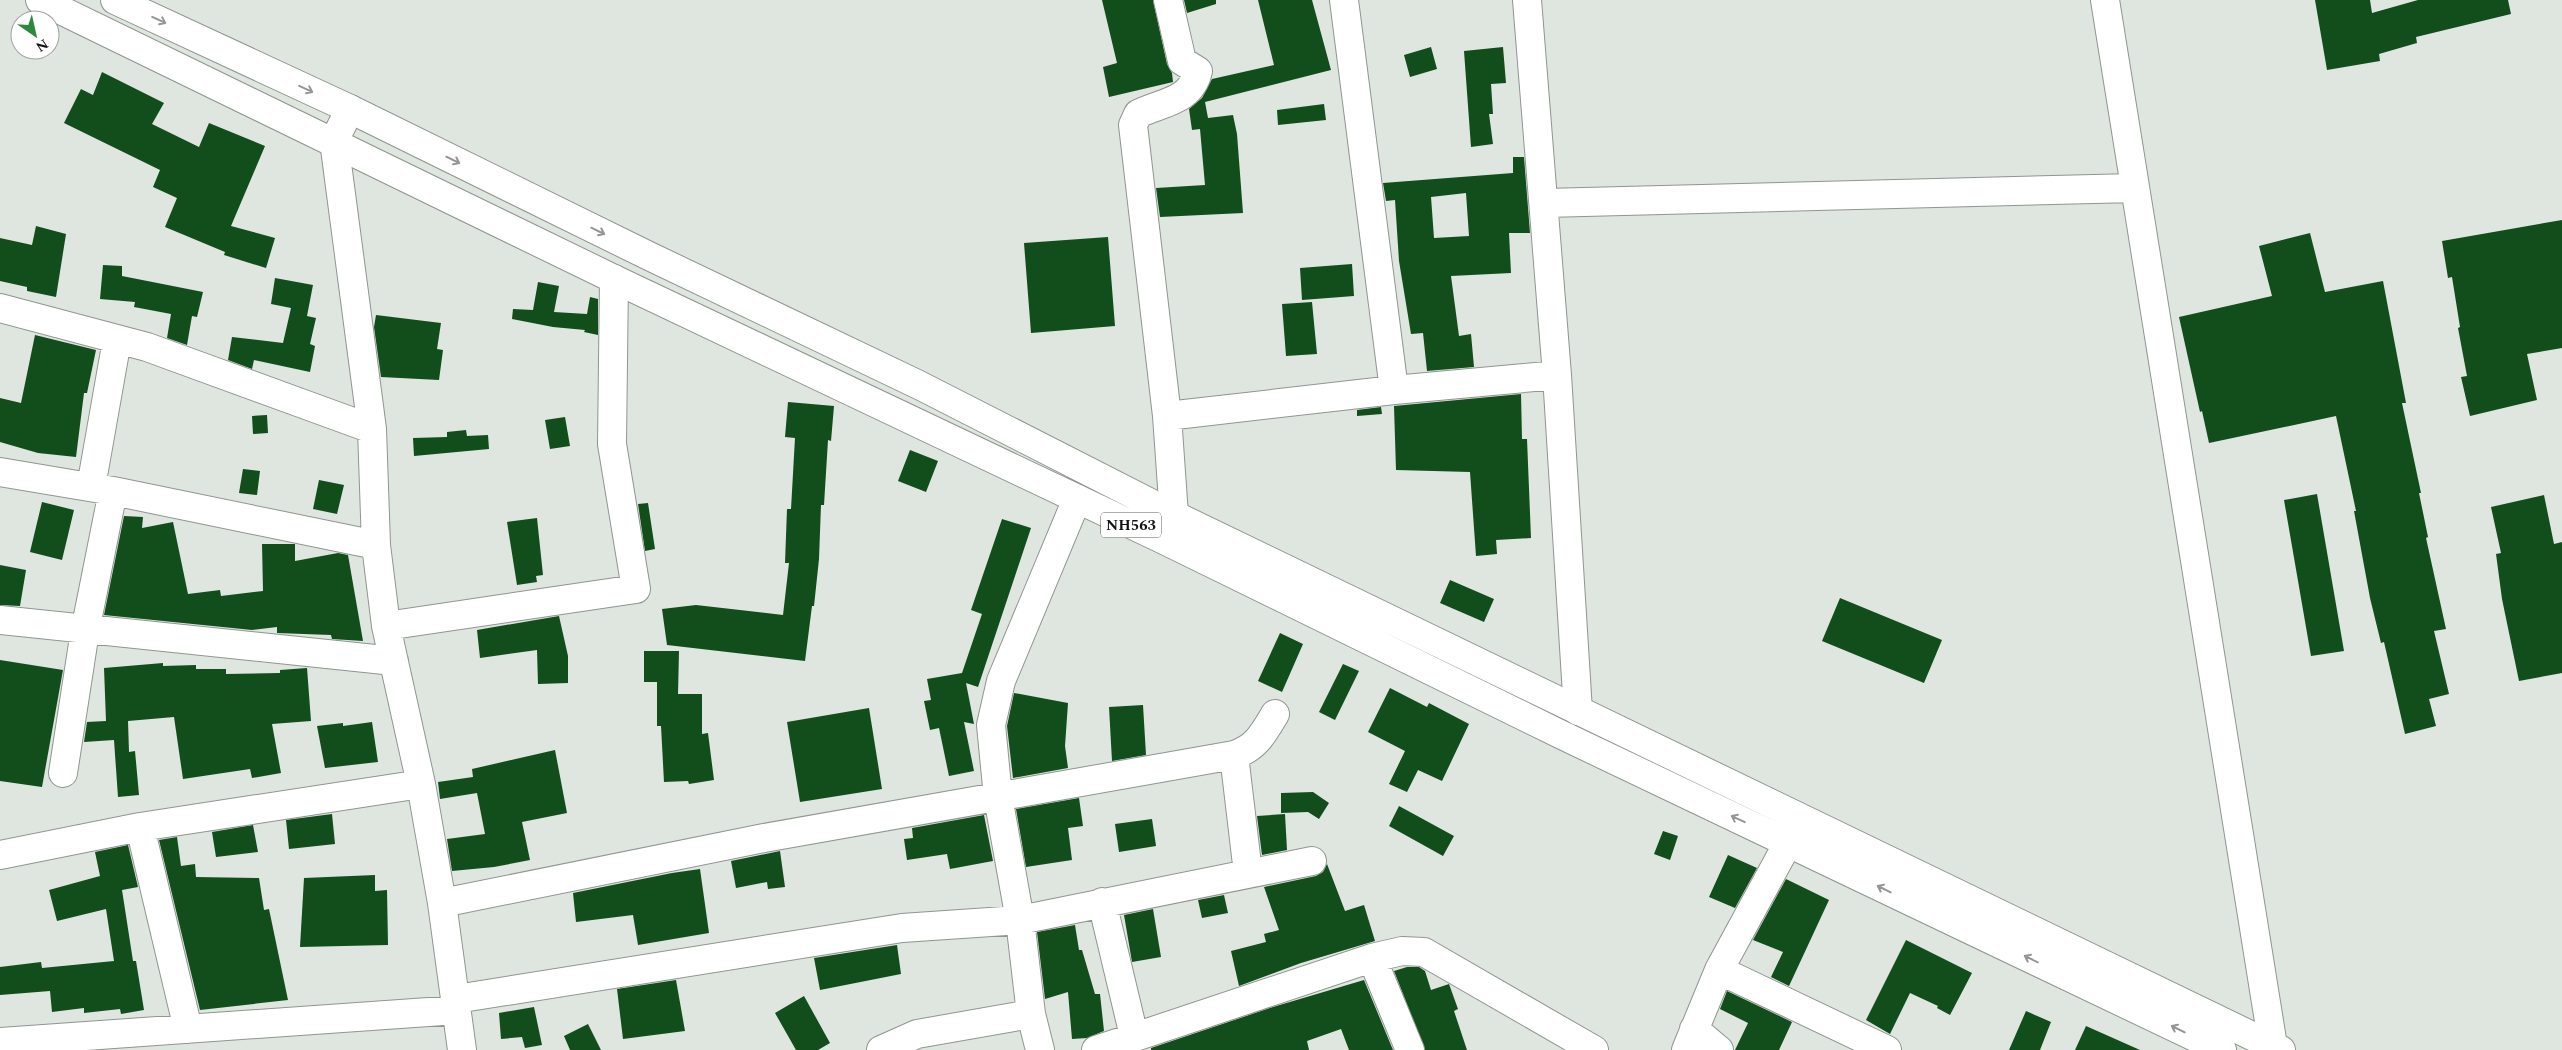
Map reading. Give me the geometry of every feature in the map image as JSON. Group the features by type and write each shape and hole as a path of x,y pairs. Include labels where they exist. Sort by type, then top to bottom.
{"main road":[{"name":"NH563","path":"40,0 334,141 614,279 1077,499 2216,1049"},
{"name":"NH563","path":"115,0 350,109 649,256 919,385 1174,515 2275,1049"},
{"path":"1168,0 1182,61 1198,71 1195,83 1188,92 1138,114 1133,125 1167,416 1174,515"},
{"path":"1344,0 1394,390"},
{"path":"2105,0 2275,1049"},
{"path":"1527,1 1558,375 1578,711"},
{"path":"350,109 334,141 372,429 376,544 386,626 421,784 442,903 462,1050"},
{"path":"1545,203 1657,198 2135,188"},
{"path":"386,626 636,589 612,444 614,279"},
{"path":"0,308 147,348 372,429"},
{"path":"63,773 85,631 117,340"},
{"path":"1167,416 1394,390 1558,375"},
{"path":"0,472 102,489 376,544"},
{"path":"1040,1050 1031,1014 1020,920 998,797 991,725 994,705 1001,681 1077,499"},
{"path":"0,620 85,631 394,661"},
{"path":"442,903 764,838 1234,755 1247,751 1259,742 1275,714"},
{"path":"1234,755 1248,874"},
{"path":"0,855 140,827 421,784"},
{"path":"140,827 188,1029"},
{"path":"1719,1050 1690,1040 1720,970 1788,843"},
{"path":"0,1042 188,1029 456,1004 902,928 1020,920 1312,861"},
{"path":"1102,902 1134,1036"},
{"path":"1096,1050 1372,958 1402,952 1424,952 1594,1050"},
{"path":"1372,958 1410,1050"},
{"path":"1720,970 1887,1050"},
{"path":"881,1050 917,1034 1031,1014"}],"building":[{"path":"1102,0 1153,0 1167,64 1172,73 1173,82 1109,97 1103,67 1117,63"},
{"path":"1184,0 1216,0 1216,4 1187,13"},
{"path":"1258,0 1312,0 1331,70 1205,102 1208,118 1233,115 1237,134 1243,213 1160,217 1156,188 1205,185 1200,129 1192,130 1189,109 1202,98 1212,79 1274,65"},
{"path":"2315,0 2370,0 2372,13 2418,0 2508,0 2511,14 2416,37 2417,43 2379,54 2380,61 2327,70"},
{"path":"1431,47 1437,69 1410,77 1404,55"},
{"path":"1503,47 1506,83 1491,84 1493,114 1489,114 1493,144 1471,147 1464,51"},
{"path":"102,72 164,103 152,124 199,147 209,123 265,146 231,226 275,238 266,268 224,255 225,252 165,227 177,198 153,187 160,170 64,123 81,89 93,95"},
{"path":"1324,104 1326,120 1278,125 1277,110"},
{"path":"1513,157 1524,157 1530,233 1509,233 1511,273 1451,276 1459,336 1471,334 1474,367 1427,371 1423,333 1411,334 1399,261 1395,200 1386,201 1383,183 1513,173","holes":["1466,193 1469,236 1434,238 1431,197"]},
{"path":"2562,220 2562,348 2527,354 2537,400 2470,416 2461,377 2467,376 2458,328 2460,327 2452,277 2448,278 2442,241"},
{"path":"36,226 66,234 56,297 27,291 27,287 0,281 0,238 32,245"},
{"path":"2310,233 2325,292 2383,281 2406,403 2402,403 2421,493 2419,493 2428,537 2426,538 2446,629 2434,631 2449,694 2429,699 2436,726 2405,734 2384,642 2381,643 2370,598 2354,511 2356,511 2336,416 2209,443 2202,411 2200,412 2179,317 2272,296 2259,246"},
{"path":"1108,237 1115,326 1031,333 1024,243"},
{"path":"1352,264 1354,296 1302,300 1300,268"},
{"path":"103,265 122,266 122,276 203,292 197,317 192,316 187,345 167,338 171,314 134,307 135,302 100,299"},
{"path":"275,278 313,285 307,316 316,318 310,344 315,346 310,372 254,360 252,369 228,360 232,337 283,343 291,308 271,304"},
{"path":"538,282 559,286 554,312 587,314 590,297 598,299 598,335 584,332 585,330 553,327 512,319 513,309 533,310"},
{"path":"1312,302 1317,354 1286,356 1282,304"},
{"path":"376,315 441,323 437,349 443,350 439,380 381,377 374,327"},
{"path":"35,335 96,350 87,393 84,393 76,457 38,453 0,442 0,398 21,403"},
{"path":"1521,394 1522,439 1527,439 1531,538 1496,540 1497,554 1476,556 1470,472 1396,470 1394,406"},
{"path":"788,402 834,406 831,441 828,440 824,505 821,505 819,559 814,606 812,606 805,661 667,645 662,609 696,605 783,615 789,563 785,563 787,509 791,509 795,438 785,437"},
{"path":"1381,407 1382,414 1357,416 1357,410"},
{"path":"267,415 268,433 253,434 252,416"},
{"path":"565,417 570,446 550,449 545,420"},
{"path":"466,430 467,436 488,435 489,449 414,456 413,438 447,437 447,432"},
{"path":"910,450 938,461 926,492 898,481"},
{"path":"243,469 260,471 257,495 239,493"},
{"path":"319,480 344,485 337,514 313,509"},
{"path":"2317,494 2344,651 2311,656 2284,500"},
{"path":"2544,495 2554,544 2562,542 2562,673 2519,681 2502,599 2496,554 2501,553 2491,507"},
{"path":"42,502 74,510 62,560 30,552"},
{"path":"648,503 655,549 645,551 638,504"},
{"path":"124,516 143,517 142,528 173,522 188,594 220,590 221,596 263,591 262,544 295,544 295,561 338,553 348,555 363,641 332,639 331,635 277,633 277,627 252,630 104,615"},
{"path":"537,518 543,575 536,576 537,582 517,585 507,522"},
{"path":"1002,519 1031,528 978,687 966,683 974,724 964,722 974,771 949,776 939,728 930,730 924,701 931,700 927,679 962,673 982,614 971,610"},
{"path":"0,565 26,570 20,606 0,605"},
{"path":"1450,580 1494,599 1484,622 1440,603"},
{"path":"1840,598 1942,640 1924,683 1822,641"},
{"path":"559,616 568,656 568,683 538,684 537,650 480,658 477,630"},
{"path":"1280,633 1303,644 1282,692 1258,681"},
{"path":"644,651 679,651 678,694 702,694 702,734 708,733 714,780 689,784 688,781 664,782 661,726 657,726 657,682 644,682"},
{"path":"0,660 63,670 42,787 0,781"},
{"path":"163,663 163,666 196,665 196,669 226,669 226,674 280,673 280,670 307,668 311,721 272,724 281,773 252,778 250,769 183,779 174,717 128,721 129,752 135,751 139,795 118,797 114,740 84,742 87,722 106,721 104,668"},
{"path":"1343,664 1359,671 1335,720 1319,712"},
{"path":"1390,688 1427,707 1429,703 1469,724 1442,781 1418,770 1407,792 1389,784 1405,751 1368,732"},
{"path":"1014,693 1068,703 1065,746 1068,768 1013,778 1007,726"},
{"path":"1143,705 1146,755 1112,761 1109,707"},
{"path":"869,708 882,789 800,802 787,722"},
{"path":"372,722 378,762 325,768 317,726 343,723 343,726"},
{"path":"555,750 567,813 522,822 530,860 494,867 452,871 447,839 485,834 477,793 440,799 438,782 473,777 472,769"},
{"path":"1313,792 1329,803 1319,819 1308,812 1281,813 1281,793"},
{"path":"1079,798 1083,826 1068,828 1072,860 1026,867 1016,809"},
{"path":"1399,806 1454,836 1443,856 1389,826"},
{"path":"332,814 335,844 289,849 286,820"},
{"path":"1285,814 1287,850 1262,855 1257,816"},
{"path":"984,815 993,861 950,869 947,854 907,860 904,839 913,838 912,828"},
{"path":"1152,819 1156,846 1119,852 1115,824"},
{"path":"253,825 258,852 216,857 212,832"},
{"path":"1663,831 1678,836 1670,860 1654,854"},
{"path":"177,837 181,866 195,864 196,877 259,878 264,910 269,909 288,1000 200,1010 159,840"},
{"path":"128,845 138,887 122,890 133,961 136,961 144,1010 121,1014 120,1009 84,1013 84,1008 52,1012 50,991 0,995 0,967 41,962 42,968 114,961 106,909 57,921 49,890 100,876 95,852"},
{"path":"780,851 785,887 768,889 767,882 736,888 731,861"},
{"path":"1728,855 1757,868 1735,908 1709,897"},
{"path":"1327,864 1345,911 1364,905 1375,941 1301,963 1239,986 1231,951 1266,942 1264,934 1279,930 1264,887 1316,876 1323,872"},
{"path":"700,869 709,933 638,945 633,915 576,922 573,893"},
{"path":"375,875 375,891 387,890 388,945 300,947 304,878"},
{"path":"1786,879 1829,900 1789,986 1771,977 1783,952 1753,940"},
{"path":"1224,895 1228,913 1202,918 1198,900"},
{"path":"1153,909 1161,957 1132,962 1124,915"},
{"path":"1075,925 1079,950 1082,950 1095,994 1100,994 1104,1031 1087,1038 1072,1039 1068,992 1045,999 1037,932"},
{"path":"1906,940 1972,973 1950,1015 1937,1008 1938,1006 1910,993 1890,1034 1866,1020"},
{"path":"897,945 901,974 820,990 814,958"},
{"path":"1407,967 1419,967 1425,971 1431,990 1449,984 1458,1009 1454,1011 1467,1050 1425,1050 1394,971"},
{"path":"676,980 685,1031 623,1039 617,989"},
{"path":"1364,980 1393,1050 1349,1050 1341,1029 1307,1041 1309,1050 1151,1050 1151,1048 1273,1007"},
{"path":"1727,991 1792,1022 1779,1050 1735,1050 1748,1023 1720,1009"},
{"path":"804,996 830,1043 818,1050 796,1050 775,1013"},
{"path":"534,1007 542,1045 525,1048 522,1037 501,1039 499,1013"},
{"path":"2026,1011 2051,1022 2040,1050 2009,1050"},
{"path":"588,1024 601,1050 570,1050 564,1036"},
{"path":"2086,1026 2140,1050 2075,1050"}]}
